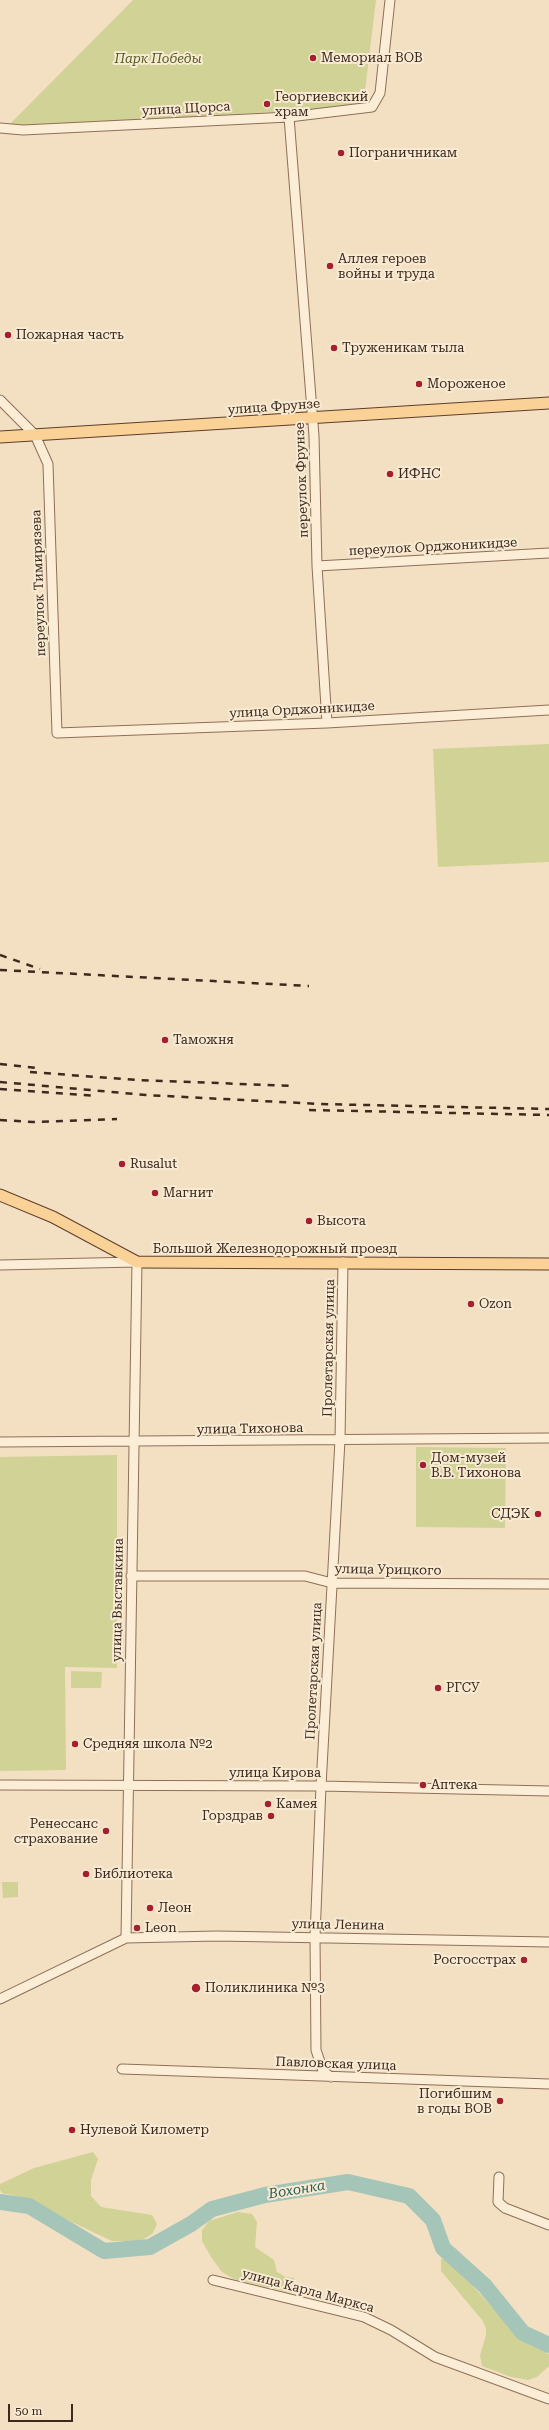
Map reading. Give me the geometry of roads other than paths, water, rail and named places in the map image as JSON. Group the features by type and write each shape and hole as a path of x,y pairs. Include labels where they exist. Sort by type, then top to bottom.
{"main road":[{"name":"улица Фрунзе","path":"0,438 549,402"},
{"path":"0,1195 53,1217 137,1262"},
{"name":"Большой Железнодорожный проезд","path":"137,1262 549,1264"}],"street":[{"name":"улица Щорса","path":"0,128 23,130 289,117 372,107 380,93 390,0"},
{"name":"переулок Фрунзе","path":"289,117 313,418 318,566 327,723"},
{"path":"0,400 35,435"},
{"name":"переулок Тимирязева","path":"35,435 48,464 57,733"},
{"name":"переулок Орджоникидзе","path":"318,566 549,553"},
{"name":"улица Орджоникидзе","path":"57,733 327,723 549,710"},
{"name":"Большой Железнодорожный проезд","path":"0,1265 137,1262"},
{"name":"улица Выставкина","path":"126,1938 137,1262"},
{"name":"Пролетарская улица","path":"331,2076 323,2071 316,2050 315,1937 321,1786 340,1440 343,1262"},
{"name":"улица Тихонова","path":"0,1442 549,1438"},
{"name":"улица Урицкого","path":"131,1576 305,1576 332,1583 549,1584"},
{"name":"улица Кирова","path":"0,1785 321,1786 549,1791"},
{"name":"улица Ленина","path":"126,1938 315,1937 549,1942"},
{"path":"0,1999 126,1938"},
{"name":"Павловская улица","path":"122,2069 549,2084"},
{"path":"499,2177 498,2202 505,2208 549,2225"},
{"name":"улица Карла Маркса","path":"213,2280 364,2317 391,2330 435,2357 549,2399"}],"waterway":[{"name":"Вохонка","path":"0,2202 29,2206 104,2251 150,2247 191,2224 212,2209 265,2195 348,2182 409,2196 433,2220 443,2248 485,2286 523,2333 549,2345"}],"railway":[{"path":"0,955 40,969"},
{"path":"0,970 309,986"},
{"path":"0,1064 38,1068"},
{"path":"30,1072 137,1080 295,1086"},
{"path":"0,1082 146,1095 320,1104 549,1109"},
{"path":"0,1089 96,1096"},
{"path":"309,1110 549,1115"},
{"path":"0,1120 33,1122 117,1119"}],"place":[{"name":"Мемориал ВОВ","path":"313,58"},
{"name":"Георгиевский храм","path":"267,104"},
{"name":"Пограничникам","path":"341,153"},
{"name":"Аллея героев войны и труда","path":"330,266"},
{"name":"Пожарная часть","path":"8,335"},
{"name":"Труженикам тыла","path":"334,348"},
{"name":"Мороженое","path":"419,384"},
{"name":"ИФНС","path":"390,474"},
{"name":"Таможня","path":"165,1040"},
{"name":"Rusalut","path":"122,1164"},
{"name":"Магнит","path":"155,1193"},
{"name":"Высота","path":"309,1221"},
{"name":"Ozon","path":"471,1304"},
{"name":"Дом-музей В.В. Тихонова","path":"423,1465"},
{"name":"СДЭК","path":"538,1514"},
{"name":"РГСУ","path":"438,1688"},
{"name":"Средняя школа №2","path":"75,1744"},
{"name":"Аптека","path":"423,1785"},
{"name":"Камея","path":"268,1804"},
{"name":"Горздрав","path":"271,1816"},
{"name":"Ренессанс страхование","path":"106,1831"},
{"name":"Библиотека","path":"86,1874"},
{"name":"Леон","path":"150,1908"},
{"name":"Leon","path":"137,1928"},
{"name":"Росгосстрах","path":"524,1960"},
{"name":"Поликлиника №3","path":"196,1988"},
{"name":"Погибшим в годы ВОВ","path":"500,2101"},
{"name":"Нулевой Километр","path":"72,2130"}],"park label":[{"name":"Парк Победы","path":"158,59"}]}
